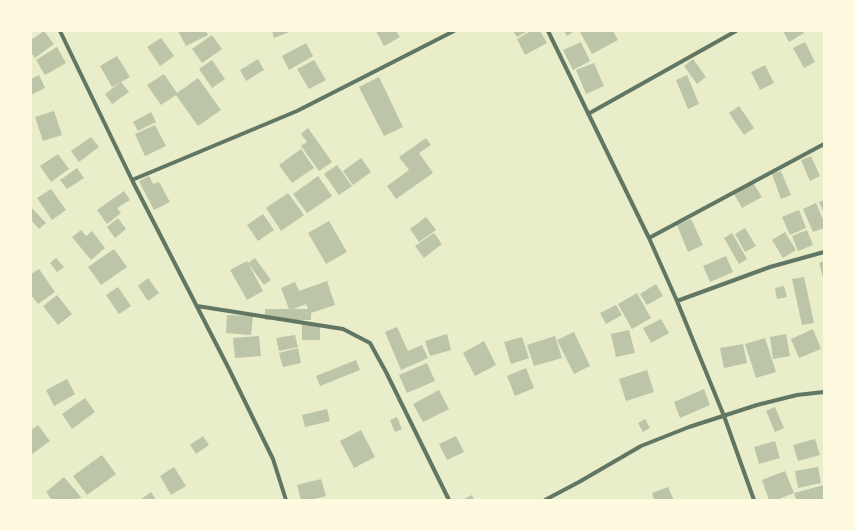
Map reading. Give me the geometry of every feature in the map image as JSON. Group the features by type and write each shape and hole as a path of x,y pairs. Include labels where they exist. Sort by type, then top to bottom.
{"street":[{"path":"60,31 132,180 273,459 286,500"},
{"path":"132,180 297,111 454,31"},
{"path":"548,31 649,238 677,301 724,416 754,500"},
{"path":"588,114 736,31"},
{"path":"649,238 824,144"},
{"path":"677,301 770,267 824,252"},
{"path":"197,306 342,329 370,344 386,372 449,500"},
{"path":"545,500 640,446 689,427 797,395 824,392"}],"building":[{"path":"44,31 54,44 35,58 31,53 31,40"},
{"path":"178,31 206,31 208,35 186,46"},
{"path":"272,31 292,31 274,38"},
{"path":"376,31 396,31 400,37 384,46"},
{"path":"513,31 528,31 517,37"},
{"path":"531,31 540,31 547,43 525,55 517,39"},
{"path":"564,31 575,31 567,36"},
{"path":"613,31 618,40 592,54 580,32"},
{"path":"783,31 803,31 804,33 789,42"},
{"path":"212,35 222,49 202,63 192,49"},
{"path":"161,38 174,56 160,66 147,47"},
{"path":"581,42 590,61 573,70 563,50"},
{"path":"805,42 815,62 804,68 793,48"},
{"path":"306,43 313,56 289,70 282,56"},
{"path":"57,47 66,63 45,75 36,60"},
{"path":"117,56 130,77 112,87 100,66"},
{"path":"258,59 264,70 246,81 240,70"},
{"path":"693,59 706,77 697,84 684,66"},
{"path":"212,60 225,79 212,88 199,69"},
{"path":"314,60 326,80 309,89 297,69"},
{"path":"594,63 604,86 586,94 576,70"},
{"path":"765,65 774,83 760,90 751,72"},
{"path":"164,74 177,93 198,78 221,110 198,126 176,95 161,105 147,85"},
{"path":"39,75 45,88 31,95 31,79"},
{"path":"687,75 699,104 688,109 676,80"},
{"path":"379,77 403,127 384,136 359,87"},
{"path":"121,82 129,92 112,104 105,94"},
{"path":"739,106 754,128 744,135 729,113"},
{"path":"54,111 62,135 43,141 35,117"},
{"path":"151,112 156,122 138,131 133,122"},
{"path":"155,125 166,146 145,156 135,134"},
{"path":"308,128 332,162 319,171 301,146 307,142 301,134"},
{"path":"91,137 99,147 79,162 71,151"},
{"path":"426,138 431,145 419,153 433,173 396,199 387,186 409,170 399,157"},
{"path":"301,149 314,168 292,183 279,165"},
{"path":"58,154 69,169 51,182 40,166"},
{"path":"811,156 820,176 810,181 801,160"},
{"path":"361,158 371,172 353,185 343,171"},
{"path":"337,165 352,186 339,195 324,174"},
{"path":"77,168 84,178 67,189 60,180"},
{"path":"781,171 791,195 781,199 772,174"},
{"path":"149,176 153,184 159,182 170,202 154,210 139,181"},
{"path":"318,176 332,196 307,213 293,194"},
{"path":"753,183 762,197 742,208 734,194"},
{"path":"51,189 66,210 52,220 37,198"},
{"path":"124,191 130,200 117,208 121,213 107,224 97,210"},
{"path":"288,193 304,215 281,231 266,208"},
{"path":"824,200 824,214 819,202"},
{"path":"816,203 824,222 824,228 813,232 803,209"},
{"path":"32,208 46,223 39,229 31,220"},
{"path":"799,210 806,228 790,235 782,217"},
{"path":"263,214 274,230 258,241 247,225"},
{"path":"426,217 436,230 419,242 410,229"},
{"path":"118,218 126,229 115,238 107,227"},
{"path":"691,219 703,245 688,252 677,225"},
{"path":"329,221 347,252 326,264 308,233"},
{"path":"745,228 756,246 745,252 735,234"},
{"path":"81,230 86,236 92,231 105,248 91,260 72,237"},
{"path":"807,230 813,245 798,251 792,236"},
{"path":"785,232 796,250 783,258 772,240"},
{"path":"434,233 442,244 424,258 415,246"},
{"path":"732,233 747,259 739,264 724,238"},
{"path":"114,249 127,267 101,285 88,267"},
{"path":"726,256 733,272 710,282 703,266"},
{"path":"56,258 64,267 57,272 50,263"},
{"path":"255,258 271,280 264,285 248,263"},
{"path":"247,261 263,291 247,300 230,270"},
{"path":"824,261 824,281 819,263"},
{"path":"39,269 55,292 38,304 31,295 31,274"},
{"path":"804,277 814,323 802,325 792,279"},
{"path":"148,278 159,293 148,301 138,286"},
{"path":"327,281 335,305 311,313 311,320 265,320 265,309 289,309 281,288 295,282 299,291","holes":["306,304 308,309 293,309"]},
{"path":"656,284 663,296 647,305 640,294"},
{"path":"784,286 787,297 777,299 775,288"},
{"path":"118,287 131,306 119,314 106,295"},
{"path":"637,293 651,318 632,329 618,304"},
{"path":"57,295 72,314 58,325 43,306"},
{"path":"616,305 622,315 606,324 600,313"},
{"path":"227,315 253,316 251,335 226,333"},
{"path":"661,319 669,333 651,343 643,328"},
{"path":"302,324 320,324 320,340 302,340"},
{"path":"397,327 408,351 422,345 428,358 401,370 385,332"},
{"path":"813,329 821,349 799,358 791,339"},
{"path":"629,330 635,353 616,357 611,334"},
{"path":"574,332 590,366 574,374 557,340"},
{"path":"447,334 451,350 430,356 425,341"},
{"path":"786,334 790,356 773,359 770,337"},
{"path":"295,335 298,347 279,351 276,338"},
{"path":"259,336 261,356 235,358 233,338"},
{"path":"555,336 562,358 534,366 527,345"},
{"path":"522,337 529,358 511,364 504,342"},
{"path":"765,338 776,372 756,378 745,344"},
{"path":"484,341 496,365 475,376 463,353"},
{"path":"743,344 747,363 724,368 720,348"},
{"path":"298,348 301,363 283,367 279,353"},
{"path":"356,360 360,370 320,386 316,376"},
{"path":"427,363 435,381 407,393 399,375"},
{"path":"526,368 534,388 515,396 507,376"},
{"path":"647,370 654,392 626,401 619,379"},
{"path":"67,379 75,394 54,406 46,390"},
{"path":"704,389 710,405 680,418 674,402"},
{"path":"439,390 449,409 423,422 413,404"},
{"path":"85,398 95,412 72,429 62,414"},
{"path":"775,407 784,428 775,432 766,411"},
{"path":"327,409 330,421 305,427 302,415"},
{"path":"397,417 402,429 395,432 390,420"},
{"path":"645,419 650,428 643,432 638,423"},
{"path":"38,425 50,441 31,455 31,430"},
{"path":"361,430 375,457 354,468 340,441"},
{"path":"203,436 209,445 196,454 190,445"},
{"path":"456,436 464,452 447,460 439,444"},
{"path":"815,439 820,455 798,461 793,445"},
{"path":"775,441 780,458 759,464 754,447"},
{"path":"102,455 116,474 87,495 73,476"},
{"path":"174,467 186,486 171,495 160,476"},
{"path":"818,467 821,483 798,488 795,471"},
{"path":"785,471 794,493 776,500 769,500 762,480"},
{"path":"64,477 81,497 77,500 52,500 46,492"},
{"path":"321,479 326,496 311,500 301,500 297,485"},
{"path":"824,485 824,500 796,500 794,493"},
{"path":"668,487 674,500 654,500 652,493"},
{"path":"151,492 156,500 140,500"},
{"path":"472,495 474,500 462,500"}]}
